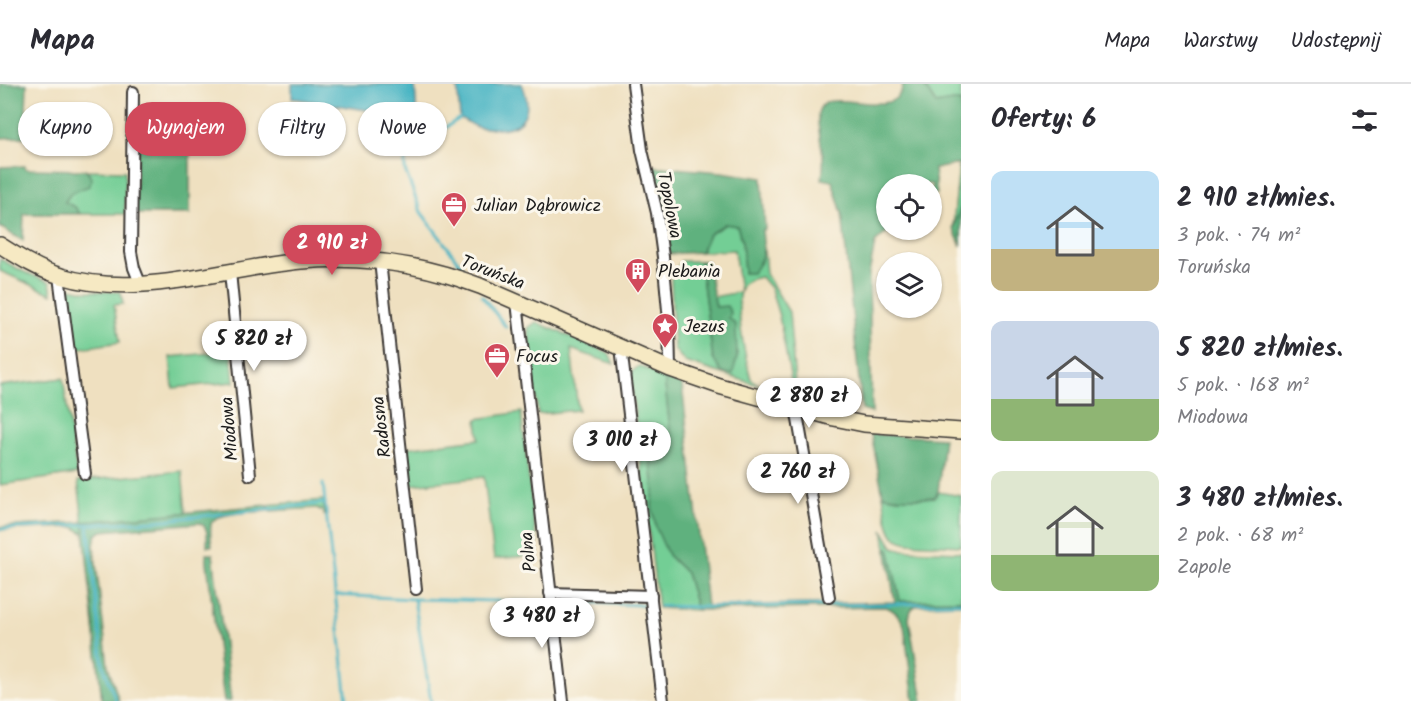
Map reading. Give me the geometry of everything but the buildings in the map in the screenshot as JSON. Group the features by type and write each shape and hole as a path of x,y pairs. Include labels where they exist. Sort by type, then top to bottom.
{"main road":[{"name":"Toruńska","path":"0,245 32,264 59,276 107,284 197,278 302,261 337,259 380,261 419,267 454,276 480,286 670,369 719,386 834,418 864,424 961,430"}],"street":[{"name":"Topolowa","path":"633,84 642,150 657,213 663,258 669,321 670,369"},
{"path":"133,92 131,252 140,283"},
{"name":"Radosna","path":"380,261 416,589"},
{"name":"Miodowa","path":"230,272 250,475"},
{"path":"59,276 85,474"},
{"name":"Polna","path":"517,302 550,593 651,596"},
{"path":"621,347 663,701"},
{"path":"796,408 829,597"},
{"path":"550,593 563,701"}],"green space":[{"path":"0,84 27,84 26,102 18,102 18,137 0,138"},
{"path":"903,84 923,84 936,104 953,101 961,103 961,161 959,164 934,169 935,174 876,174 876,240 878,240 875,243 869,274 872,413 862,410 842,213 832,181 822,179 823,159 818,115 825,103 836,101 889,102 898,96"},
{"path":"923,84 961,84 961,103 953,101 936,104"},
{"path":"137,156 190,156 190,214 135,214"},
{"path":"961,161 961,207 953,227 959,164"},
{"path":"25,166 26,169 86,170 92,179 89,186 71,193 65,202 75,207 80,214 24,214 23,241 0,227 0,167"},
{"path":"649,166 762,178 765,229 762,230 763,253 752,273 744,273 742,241 737,226 725,224 709,234 701,252 668,254 664,218"},
{"path":"86,170 125,171 125,214 80,214 75,207 64,202 71,193 92,179"},
{"path":"961,207 961,246 953,228"},
{"path":"726,224 737,226 742,241 744,273 760,264 764,250 766,274 789,312 796,395 788,393 791,389 791,380 779,316 771,289 761,277 745,283 740,292 734,250 701,252 709,234"},
{"path":"0,259 50,282 52,294 0,271"},
{"path":"681,261 700,261 713,359 716,307 713,297 740,292 740,319 751,379 761,386 685,362 674,349 671,279"},
{"path":"700,261 707,261 716,307 727,306 731,313 729,318 736,325 737,357 733,374 722,373 713,359"},
{"path":"66,287 85,291 121,292 123,304 114,305 120,342 75,349"},
{"path":"536,322 609,353 614,364 571,349 578,410 538,414 528,328"},
{"path":"231,351 234,382 173,388 170,357"},
{"path":"639,366 664,376 671,438 654,438 650,451 654,490 652,506 668,555 686,573 697,610 658,608 630,373"},
{"path":"664,376 682,385 707,606 895,602 886,548 889,548 900,601 961,600 961,604 919,605 910,612 909,619 923,701 914,701 904,625 897,614 889,608 697,610 686,573 668,555 656,528 652,506 654,490 650,452 653,438 671,438"},
{"path":"63,378 77,474 0,485 0,386"},
{"path":"521,412 538,555 494,559 484,477 411,485 406,448 479,439 477,419"},
{"path":"871,434 944,438 938,492 935,497 909,498 883,495"},
{"path":"182,471 186,513 84,522 85,534 74,527 0,530 0,527 83,522 78,481"},
{"path":"938,492 961,496 961,546 909,543 892,534 883,495 897,498 935,497"},
{"path":"323,500 325,517 317,508 270,511 267,505"},
{"path":"267,505 270,511 230,514 216,519 212,522 210,533 212,546 207,546 206,530 200,523 102,531 98,534 94,546 108,666 119,701 102,701 83,522"},
{"path":"883,530 893,547 903,550 961,552 961,600 900,601"},
{"path":"206,554 213,554 231,701 224,701"}],"water":[{"path":"292,84 415,84 416,102 358,102 358,109 346,107 346,102 317,102 292,98"},
{"path":"457,84 522,84 527,103 523,118 511,127 480,128 473,125 460,118"}],"waterway":[{"path":"460,118 416,147 405,161 405,170 421,212 463,268"},
{"path":"482,296 506,327"},
{"path":"323,484 347,701"},
{"path":"0,529 156,521 325,503"},
{"path":"88,524 103,665 116,701"},
{"path":"335,595 414,599 431,701"},
{"path":"414,599 541,602"},
{"path":"555,602 643,605"},
{"path":"660,606 961,603"}],"place":[{"name":"Julian Dąbrowicz","path":"454,228"},
{"name":"Plebania","path":"638,294"},
{"name":"Jezus","path":"665,349"},
{"name":"Focus","path":"497,379"}]}
